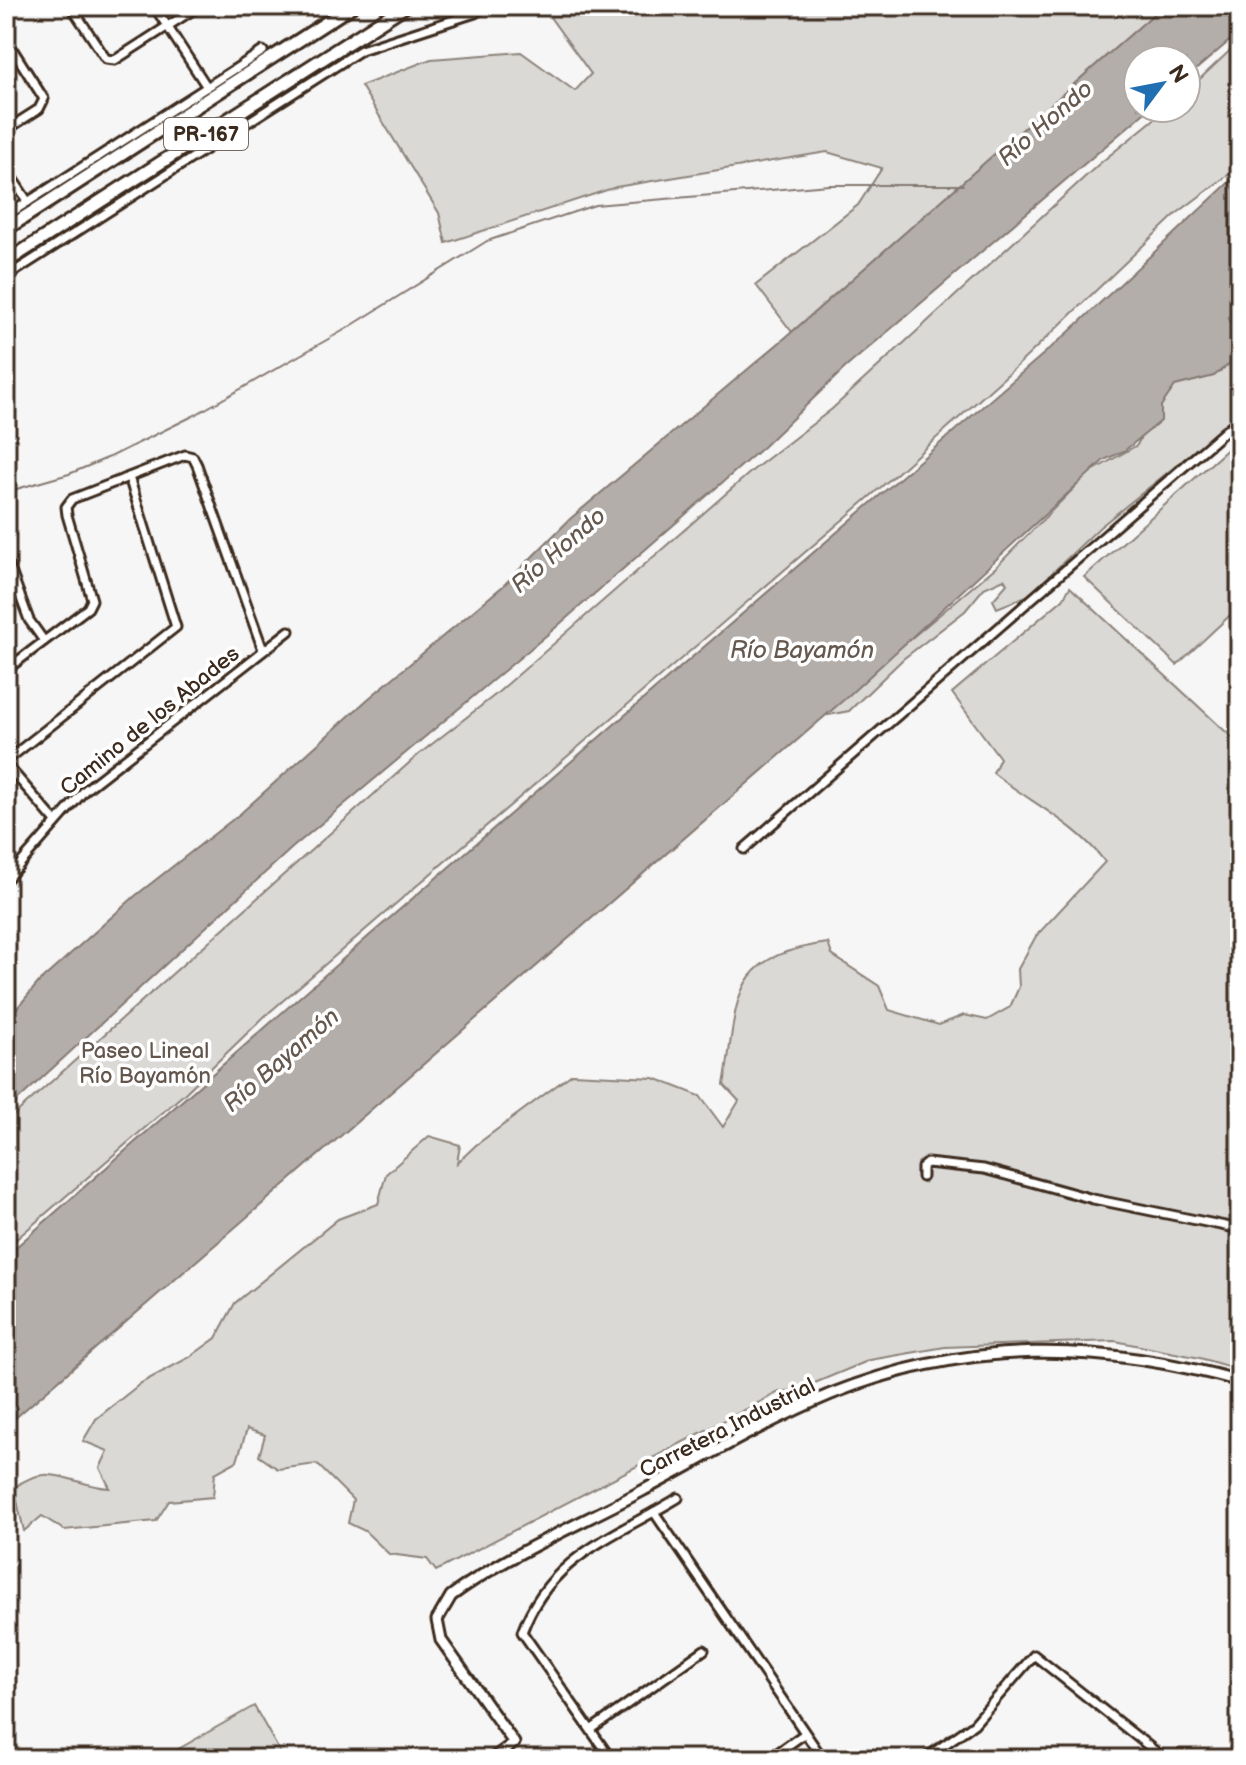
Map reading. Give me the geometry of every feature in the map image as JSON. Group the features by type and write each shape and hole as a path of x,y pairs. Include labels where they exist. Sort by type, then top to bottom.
{"main road":[{"name":"PR-167","path":"6,229 352,6"},
{"name":"PR-167","path":"6,262 405,6"}],"street":[{"path":"71,6 106,59 115,60 199,6"},
{"path":"154,6 207,87"},
{"path":"6,277 361,50 486,6"},
{"path":"6,39 44,99 39,109 6,130"},
{"path":"6,216 263,51"},
{"path":"6,169 28,202"},
{"path":"744,849 1240,418"},
{"path":"6,670 88,608 92,600 66,507 72,499 185,455 193,457 263,650"},
{"path":"56,822 6,762 176,627 129,477"},
{"path":"6,558 29,620 44,641"},
{"name":"Camino de los Abades","path":"7,877 85,790 289,631"},
{"path":"922,1177 922,1167 927,1163 984,1169 1093,1199 1240,1229"},
{"name":"Carretera Industrial","path":"492,1759 514,1743 441,1640 437,1620 451,1596 465,1585 801,1408 867,1381 935,1363 975,1355 1053,1350 1166,1361 1240,1381"},
{"path":"611,1759 592,1729 554,1683 522,1632 563,1566 678,1498"},
{"path":"654,1512 823,1759"},
{"path":"592,1729 704,1650"},
{"path":"924,1759 974,1724 1034,1655 1165,1759"},
{"path":"769,1759 804,1734"}],"green space":[{"path":"542,6 1163,6 792,332 756,285 858,205 882,168 827,152 616,187 446,243 439,213 361,86 431,59 521,52 575,91 591,74"},
{"name":"Paseo Lineal Río Bayamón","path":"1240,41 1240,166 1176,214 1018,365 895,475 265,1016 184,1094 6,1248 6,1122 418,755 495,695 753,470 832,409 1099,164 1148,124 1202,124 1202,77"},
{"path":"1240,321 1240,414 1100,527 1029,595 997,608 993,600 1007,584 1004,579 984,588 965,611 903,659 849,711 828,715 826,710 996,567 1089,473 1137,445 1163,392"},
{"path":"1240,438 1240,606 1177,665 1084,577"},
{"path":"1070,587 1240,745 1240,1370 1200,1358 1115,1341 945,1347 870,1360 798,1390 779,1392 436,1571 427,1559 389,1554 365,1531 348,1523 353,1500 317,1464 278,1469 259,1456 265,1435 247,1429 237,1461 215,1473 213,1497 169,1501 156,1521 64,1530 42,1516 24,1531 14,1488 38,1475 50,1475 110,1488 100,1468 108,1451 83,1441 96,1419 141,1383 190,1357 216,1338 235,1303 338,1219 378,1204 386,1174 429,1136 460,1145 457,1163 476,1145 572,1074 654,1078 700,1096 723,1127 739,1101 724,1085 732,1029 743,987 754,971 771,959 795,949 828,943 832,955 879,986 889,1010 939,1025 964,1015 987,1020 1010,1007 1019,987 1018,969 1036,936 1105,862 1081,836 993,773 1000,758 952,693 1063,599"},
{"path":"254,1706 284,1759 161,1759"}],"water":[{"name":"Río Hondo","path":"1163,6 1240,6 1240,32 1202,64 1202,44 1122,44 1122,124 1131,124 845,368 763,447 554,629 292,848 6,1111 6,1021 39,982 135,896 241,813 368,699 503,586 570,519 792,332"},
{"name":"Río Bayamón","path":"1240,172 1240,355 1214,376 1175,386 1161,406 1161,421 1124,451 1104,460 847,697 6,1426 6,1256 369,936 1069,332"}],"waterway":[{"path":"6,492 69,474 193,416 346,329 487,241 595,205 829,185 963,185"}]}
